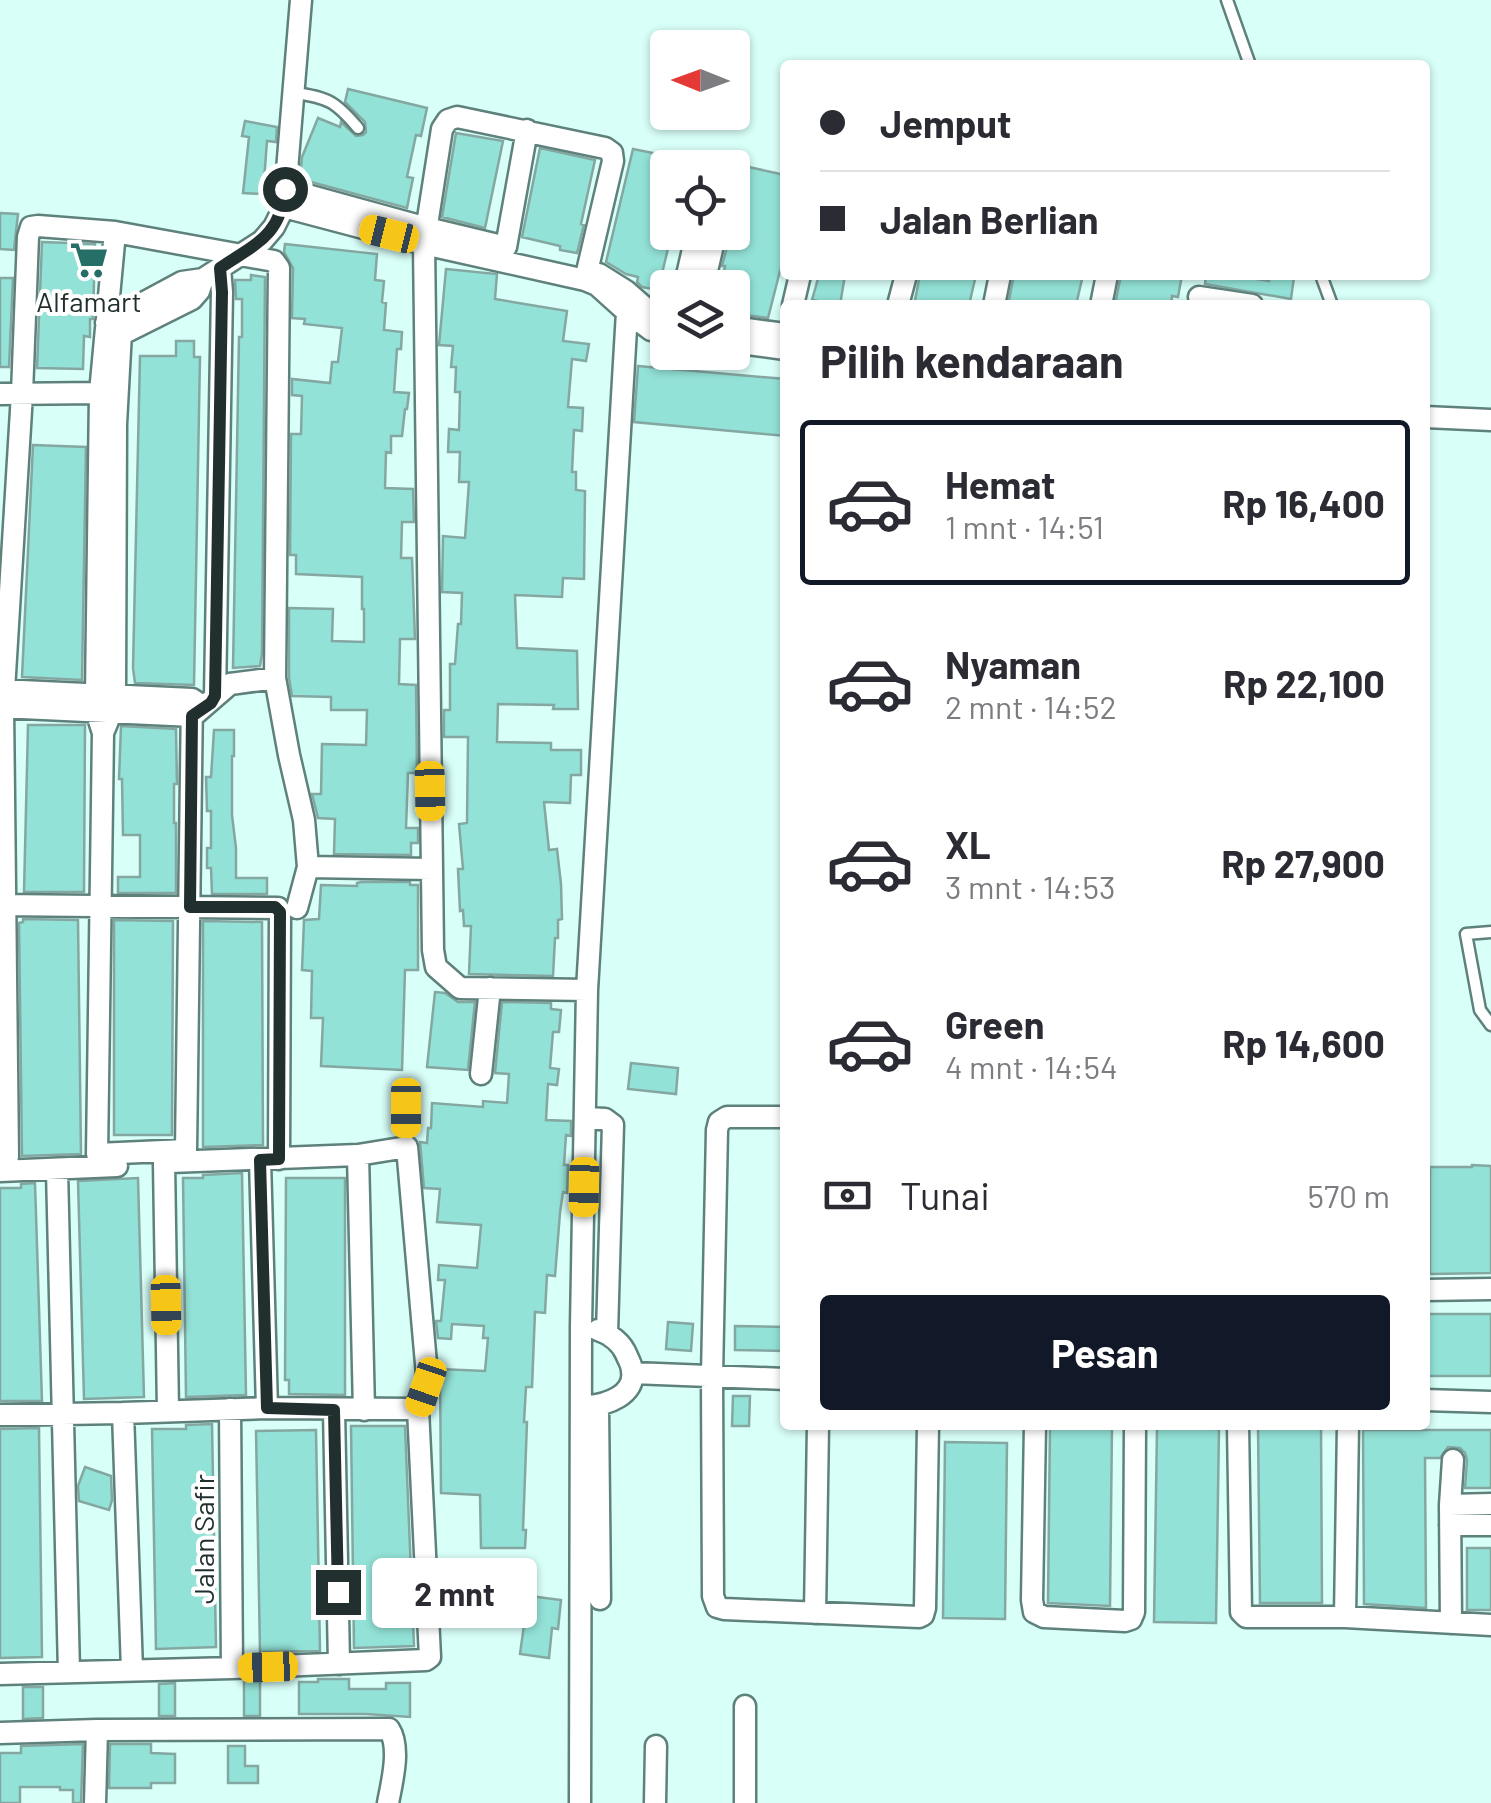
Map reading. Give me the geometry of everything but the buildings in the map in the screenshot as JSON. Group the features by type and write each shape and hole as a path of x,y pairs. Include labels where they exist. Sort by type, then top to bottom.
{"street":[{"path":"113,329 168,300 196,296 212,273 268,234 284,198 301,0"},
{"path":"586,274 612,153 527,130 457,117 448,120 442,129 426,236 433,950 436,967 460,988 587,990"},
{"path":"506,247 527,130"},
{"path":"284,198 586,274"},
{"path":"0,1158 8,1157 2,699 31,228 115,232 191,244 274,260 279,268 276,678 304,820 308,867 297,908"},
{"path":"115,232 108,424 98,1154 186,1150 190,907 222,292 212,273"},
{"path":"426,236 506,247 586,274 597,285 646,313 587,990 581,1326 590,1406 600,1599"},
{"path":"108,424 100,393 113,329"},
{"path":"750,332 780,341"},
{"path":"750,342 780,342"},
{"path":"0,394 100,393"},
{"path":"1430,417 1491,420"},
{"path":"2,699 201,705 230,684 276,678"},
{"path":"308,867 432,869"},
{"path":"3,905 275,907 280,912 270,1160 267,1408"},
{"path":"481,1074 490,988"},
{"path":"780,1117 728,1117 719,1122 717,1130 712,1376 717,1607 919,1617 924,1614 928,1430"},
{"path":"585,1118 605,1119 613,1125 607,1333"},
{"path":"0,1171 358,1155 406,1147 427,1375 418,1409 430,1656 426,1660 340,1664 0,1674"},
{"path":"358,1155 364,1410"},
{"path":"164,1162 168,1412"},
{"path":"58,1170 69,1672"},
{"path":"1430,1290 1491,1288"},
{"path":"581,1326 607,1333 624,1348 633,1373 618,1399 590,1406"},
{"path":"633,1373 780,1379"},
{"path":"1430,1400 1491,1402"},
{"path":"580,1803 590,1406"},
{"path":"0,1415 267,1408 418,1409"},
{"name":"Jalan Safir","path":"230,1409 232,1668"},
{"path":"334,1410 340,1664"},
{"path":"123,1413 132,1670"},
{"path":"815,1613 818,1430"},
{"path":"1036,1430 1034,1612 1044,1617 1125,1621 1134,1612 1136,1430"},
{"path":"1238,1430 1242,1612 1246,1618 1345,1617 1491,1624"},
{"path":"1345,1617 1348,1430"},
{"path":"1451,1623 1454,1460"},
{"path":"1450,1515 1491,1504"},
{"path":"1450,1515 1491,1525"},
{"path":"744,1803 745,1706"},
{"path":"0,1733 389,1729 394,1736 394,1755 388,1803"},
{"path":"95,1803 97,1730"},
{"path":"654,1803 656,1746"}],"lane":[{"path":"1227,0 1248,60"},
{"path":"294,92 340,106 358,128"},
{"path":"1491,932 1466,934 1480,1010 1491,1026"},
{"path":"406,1108 406,1147"}],"place":[{"name":"Alfamart","path":"89,260"}],"route":[{"path":"285,189 284,207 274,227 262,241 220,268 215,696 192,716 190,907 275,907 280,912 279,1159 260,1160 267,1408 334,1410 338,1592"}]}
